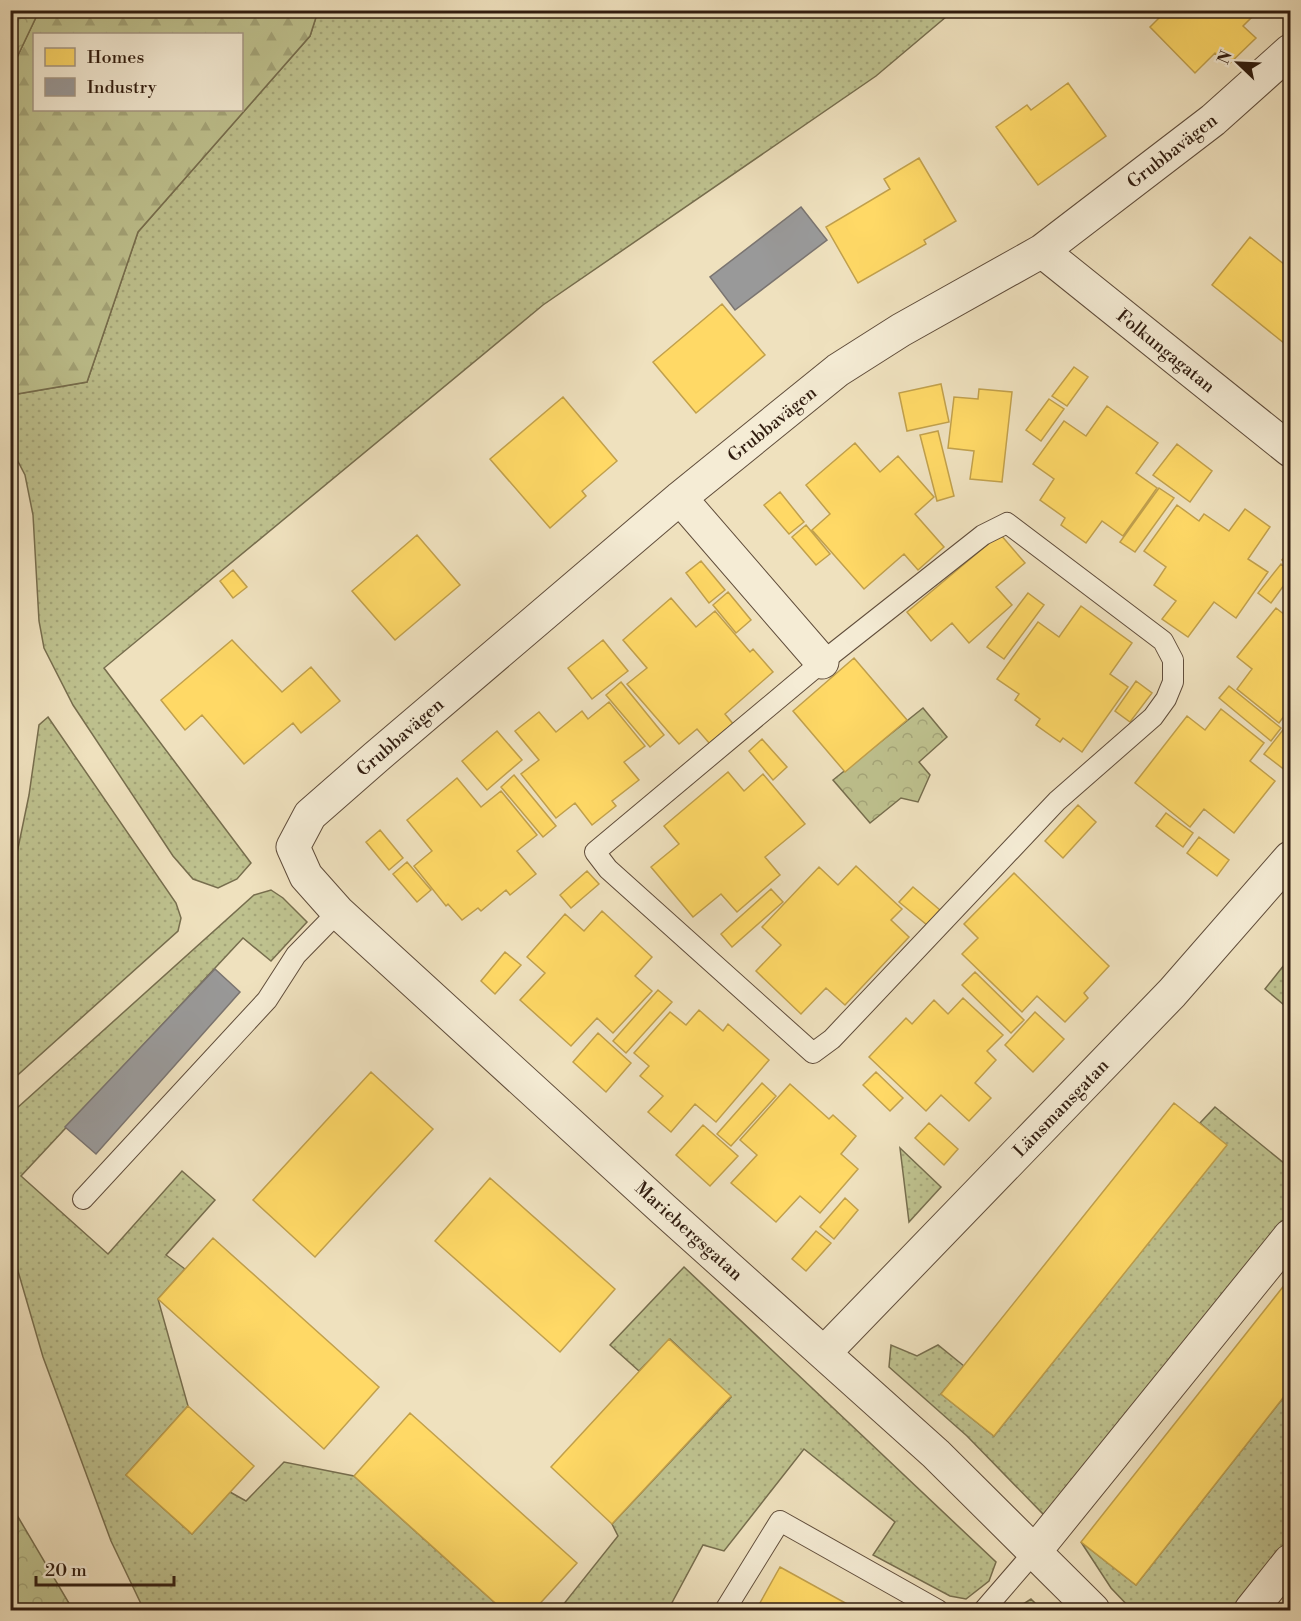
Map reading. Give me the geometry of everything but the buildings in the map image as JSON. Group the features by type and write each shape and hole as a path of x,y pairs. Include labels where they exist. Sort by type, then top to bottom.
{"street":[{"name":"Grubbavägen","path":"293,847 310,815 327,800 680,498 838,370 901,330 1042,252 1213,120 1290,51"},
{"name":"Folkungagatan","path":"1042,252 1290,450"},
{"path":"680,498 822,662"},
{"name":"Mariebergsgatan","path":"293,847 306,876 338,912 670,1216 825,1352 936,1454 1093,1611"},
{"name":"Länsmansgatan","path":"825,1352 1140,1027 1261,894 1290,858"},
{"path":"1035,1551 1290,1236"},
{"path":"1251,1611 1290,1561"}],"lane":[{"path":"1006,523 1163,641 1173,660 1173,682 1166,699 1153,717 1057,801 832,1039 813,1053 608,869 595,852 822,662 983,535 1006,523"},
{"path":"83,1199 267,1000 296,955 338,912"},
{"path":"725,1611 780,1521 938,1611"},
{"path":"984,1611 1035,1551"}],"green space":[{"path":"10,11 39,11 11,70"},
{"path":"39,11 318,11 310,36 138,232 87,382 11,395 11,70"},
{"path":"318,11 953,11 876,76 543,305 104,668 251,863 237,879 218,888 193,879 173,856 73,705 44,648 39,621 33,515 25,475 11,448 11,395 87,382 138,232 310,36"},
{"path":"923,708 947,737 919,762 930,775 918,802 901,798 870,823 833,780"},
{"path":"48,717 176,903 181,918 178,931 11,1081 11,882 29,795 39,725"},
{"path":"271,890 283,898 307,922 271,961 243,938 21,1176 108,1254 182,1171 215,1200 166,1255 185,1269 158,1299 188,1406 126,1475 192,1534 230,1492 246,1501 284,1462 354,1476 503,1610 144,1610 111,1541 43,1357 11,1247 10,1119 16,1109 254,895"},
{"path":"1284,965 1290,970 1290,1010 1265,989"},
{"path":"1215,1107 1290,1168 1290,1214 1045,1516 967,1436 889,1367 891,1345 917,1356 938,1345 964,1366 941,1394 994,1436 1226,1145 1200,1123"},
{"path":"900,1148 941,1187 909,1222"},
{"path":"684,1267 996,1562 989,1581 966,1599 950,1596 873,1555 895,1522 804,1449 724,1551 703,1545 668,1610 551,1610 563,1605 618,1536 612,1524 731,1397 670,1339 639,1371 610,1345"},
{"path":"1290,1389 1290,1539 1233,1610 1132,1610 1111,1588 1081,1542 1136,1585"},
{"path":"11,1505 73,1610 11,1610"},
{"path":"1031,1599 1042,1610 1014,1610"}]}
